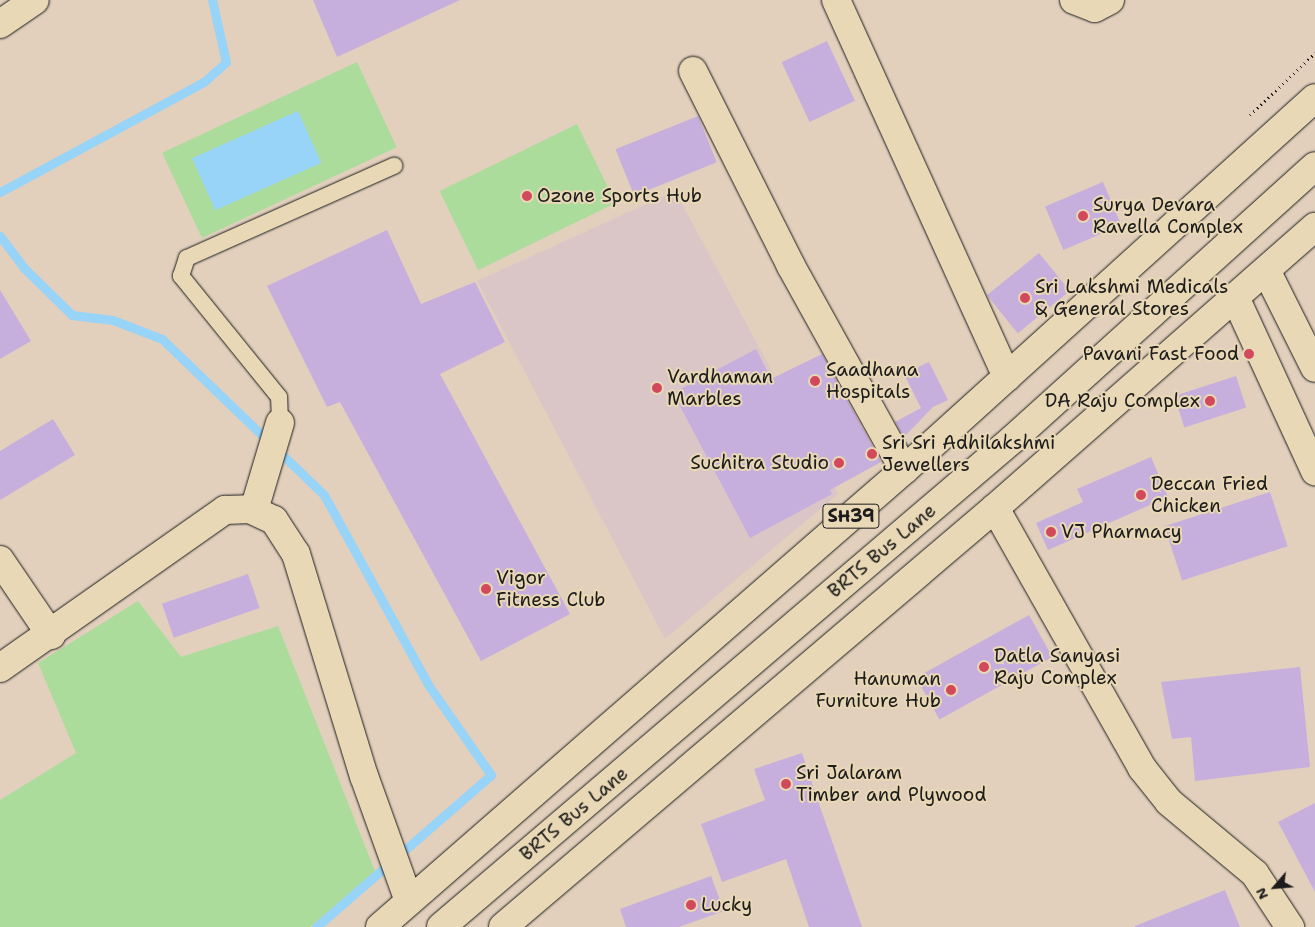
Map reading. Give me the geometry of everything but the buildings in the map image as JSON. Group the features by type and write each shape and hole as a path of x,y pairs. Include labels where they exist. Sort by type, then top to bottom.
{"main road":[{"path":"0,24 35,0"},
{"path":"836,0 1007,377"},
{"path":"1074,0 1096,8 1110,0"},
{"path":"693,71 792,266 904,470"},
{"name":"SH39","path":"380,927 405,891 904,470 1315,98"},
{"name":"BRTS Bus Lane","path":"441,927 1013,439 1315,166"},
{"path":"503,927 995,508 1267,272 1315,228"},
{"path":"1267,272 1315,368"},
{"path":"1236,297 1315,471"},
{"path":"254,510 280,423"},
{"path":"995,508 1142,768 1169,802 1255,874 1290,927"},
{"path":"0,668 51,635 225,510 254,510 274,520 296,554 405,891"},
{"path":"0,560 51,635"}],"lane":[{"path":"280,423 279,397 181,276 188,258 394,166"}],"shaded area":[{"name":"Vardhaman Marbles","path":"675,191 838,494 665,639 477,281"}],"green space":[{"path":"357,62 397,147 202,238 162,153"},
{"name":"Ozone Sports Hub","path":"577,124 616,203 478,270 439,191"},
{"path":"138,601 181,657 278,626 375,871 310,927 0,927 0,800 76,753 38,663"}],"water":[{"path":"298,111 321,163 215,210 192,158"}],"waterway":[{"path":"0,192 205,81 226,62 212,0"},
{"path":"0,236 23,267 72,315 113,320 162,339 324,495 429,686 491,775 316,927"}],"place":[{"name":"Ozone Sports Hub","path":"527,196"},
{"name":"Surya Devara Ravella Complex","path":"1083,216"},
{"name":"Sri Lakshmi Medicals & General Stores","path":"1025,298"},
{"name":"Pavani Fast Food","path":"1249,354"},
{"name":"Saadhana Hospitals","path":"815,381"},
{"name":"Vardhaman Marbles","path":"657,388"},
{"name":"DA Raju Complex","path":"1210,401"},
{"name":"Sri Sri Adhilakshmi Jewellers","path":"872,454"},
{"name":"Suchitra Studio","path":"839,463"},
{"name":"Deccan Fried Chicken","path":"1141,495"},
{"name":"VJ Pharmacy","path":"1051,532"},
{"name":"Vigor Fitness Club","path":"486,589"},
{"name":"Datla Sanyasi Raju Complex","path":"984,667"},
{"name":"Hanuman Furniture Hub","path":"951,690"},
{"name":"Sri Jalaram Timber and Plywood","path":"786,784"},
{"name":"Lucky","path":"691,905"}]}
